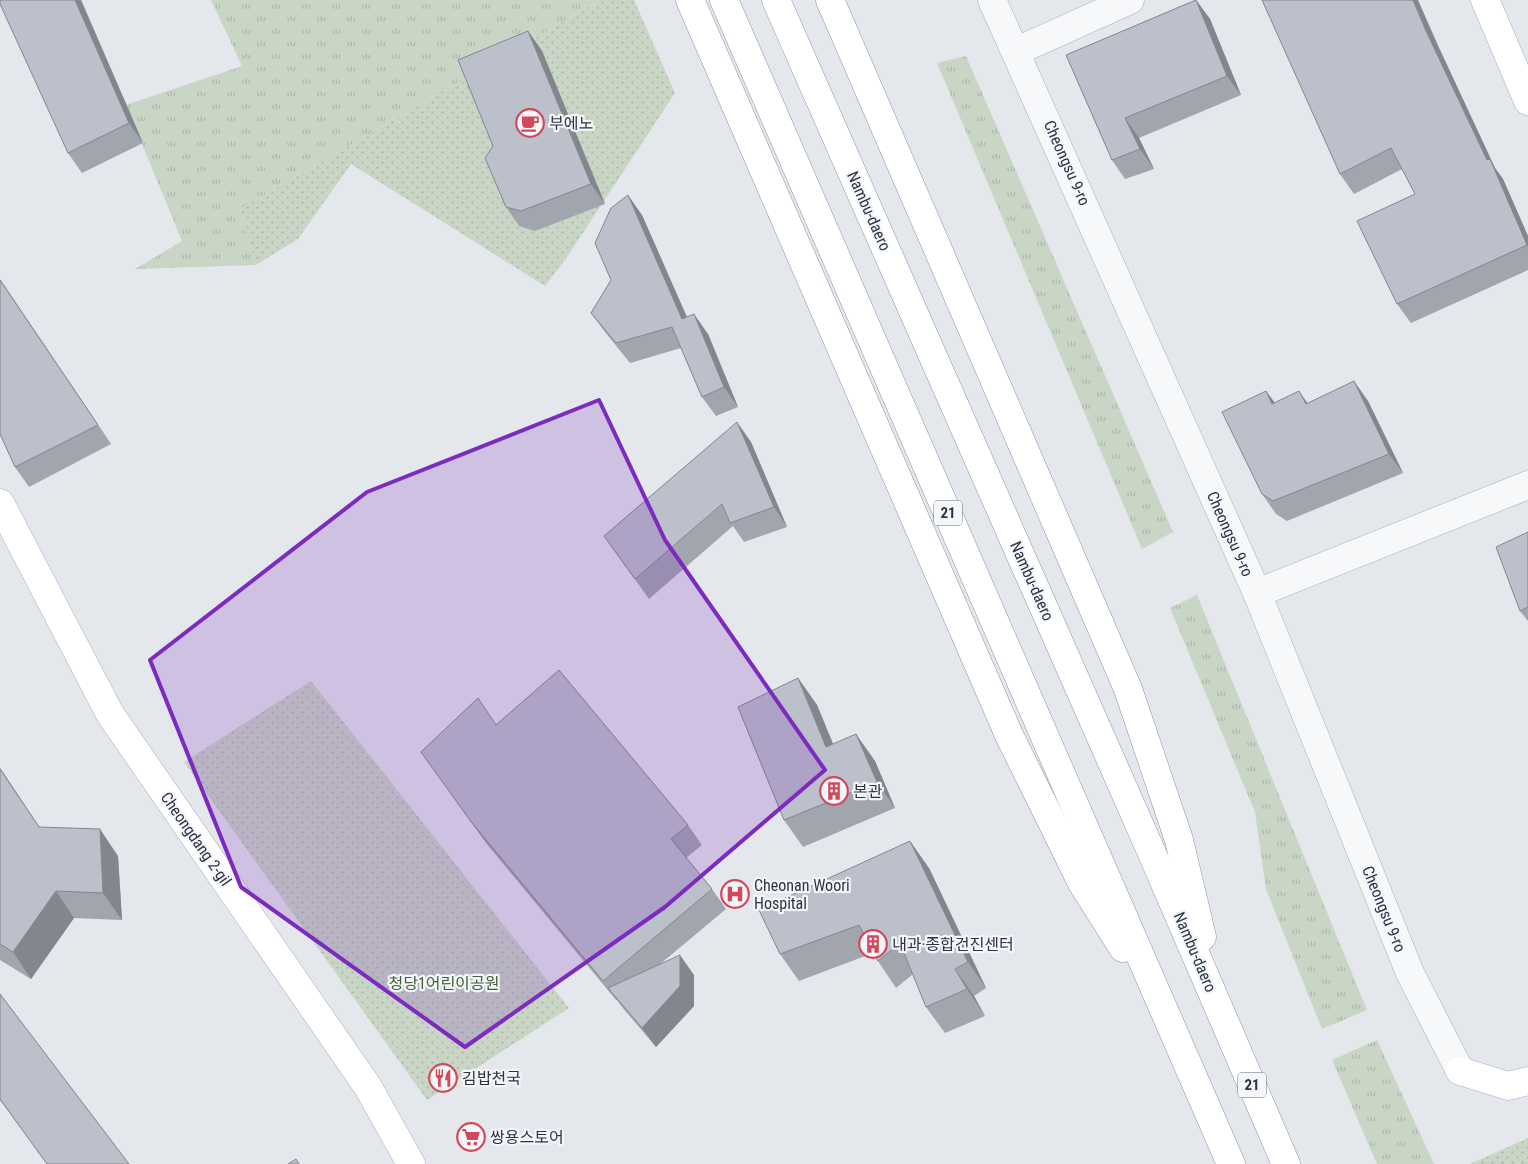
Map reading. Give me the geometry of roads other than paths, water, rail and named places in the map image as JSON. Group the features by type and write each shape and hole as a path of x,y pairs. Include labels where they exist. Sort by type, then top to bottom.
{"main road":[{"path":"690,0 1009,734 1082,883 1172,1026"},
{"name":"21","path":"724,0 1231,1164"},
{"name":"Nambu-daero","path":"776,0 1286,1164"},
{"path":"830,0 1128,689 1179,840 1218,1007"},
{"path":"1485,0 1528,100"},
{"name":"Cheongdang 2-gil","path":"0,503 110,714 368,1086 411,1164"},
{"path":"1460,1071 1508,1086 1528,1081"}],"street":[{"name":"Cheongsu 9-ro","path":"992,0 1017,50 1256,593 1410,973 1460,1071"},
{"path":"1017,50 1130,0"},
{"path":"1256,593 1528,484"}],"place":[{"name":"부에노","path":"530,123"},
{"name":"본관","path":"834,791"},
{"name":"Cheonan Woori Hospital","path":"735,894"},
{"name":"내과·종합건진센터","path":"873,944"},
{"name":"김밥천국","path":"443,1078"},
{"name":"쌍용스토어","path":"471,1137"}],"park label":[{"name":"청당1어린이공원","path":"444,983"}]}
